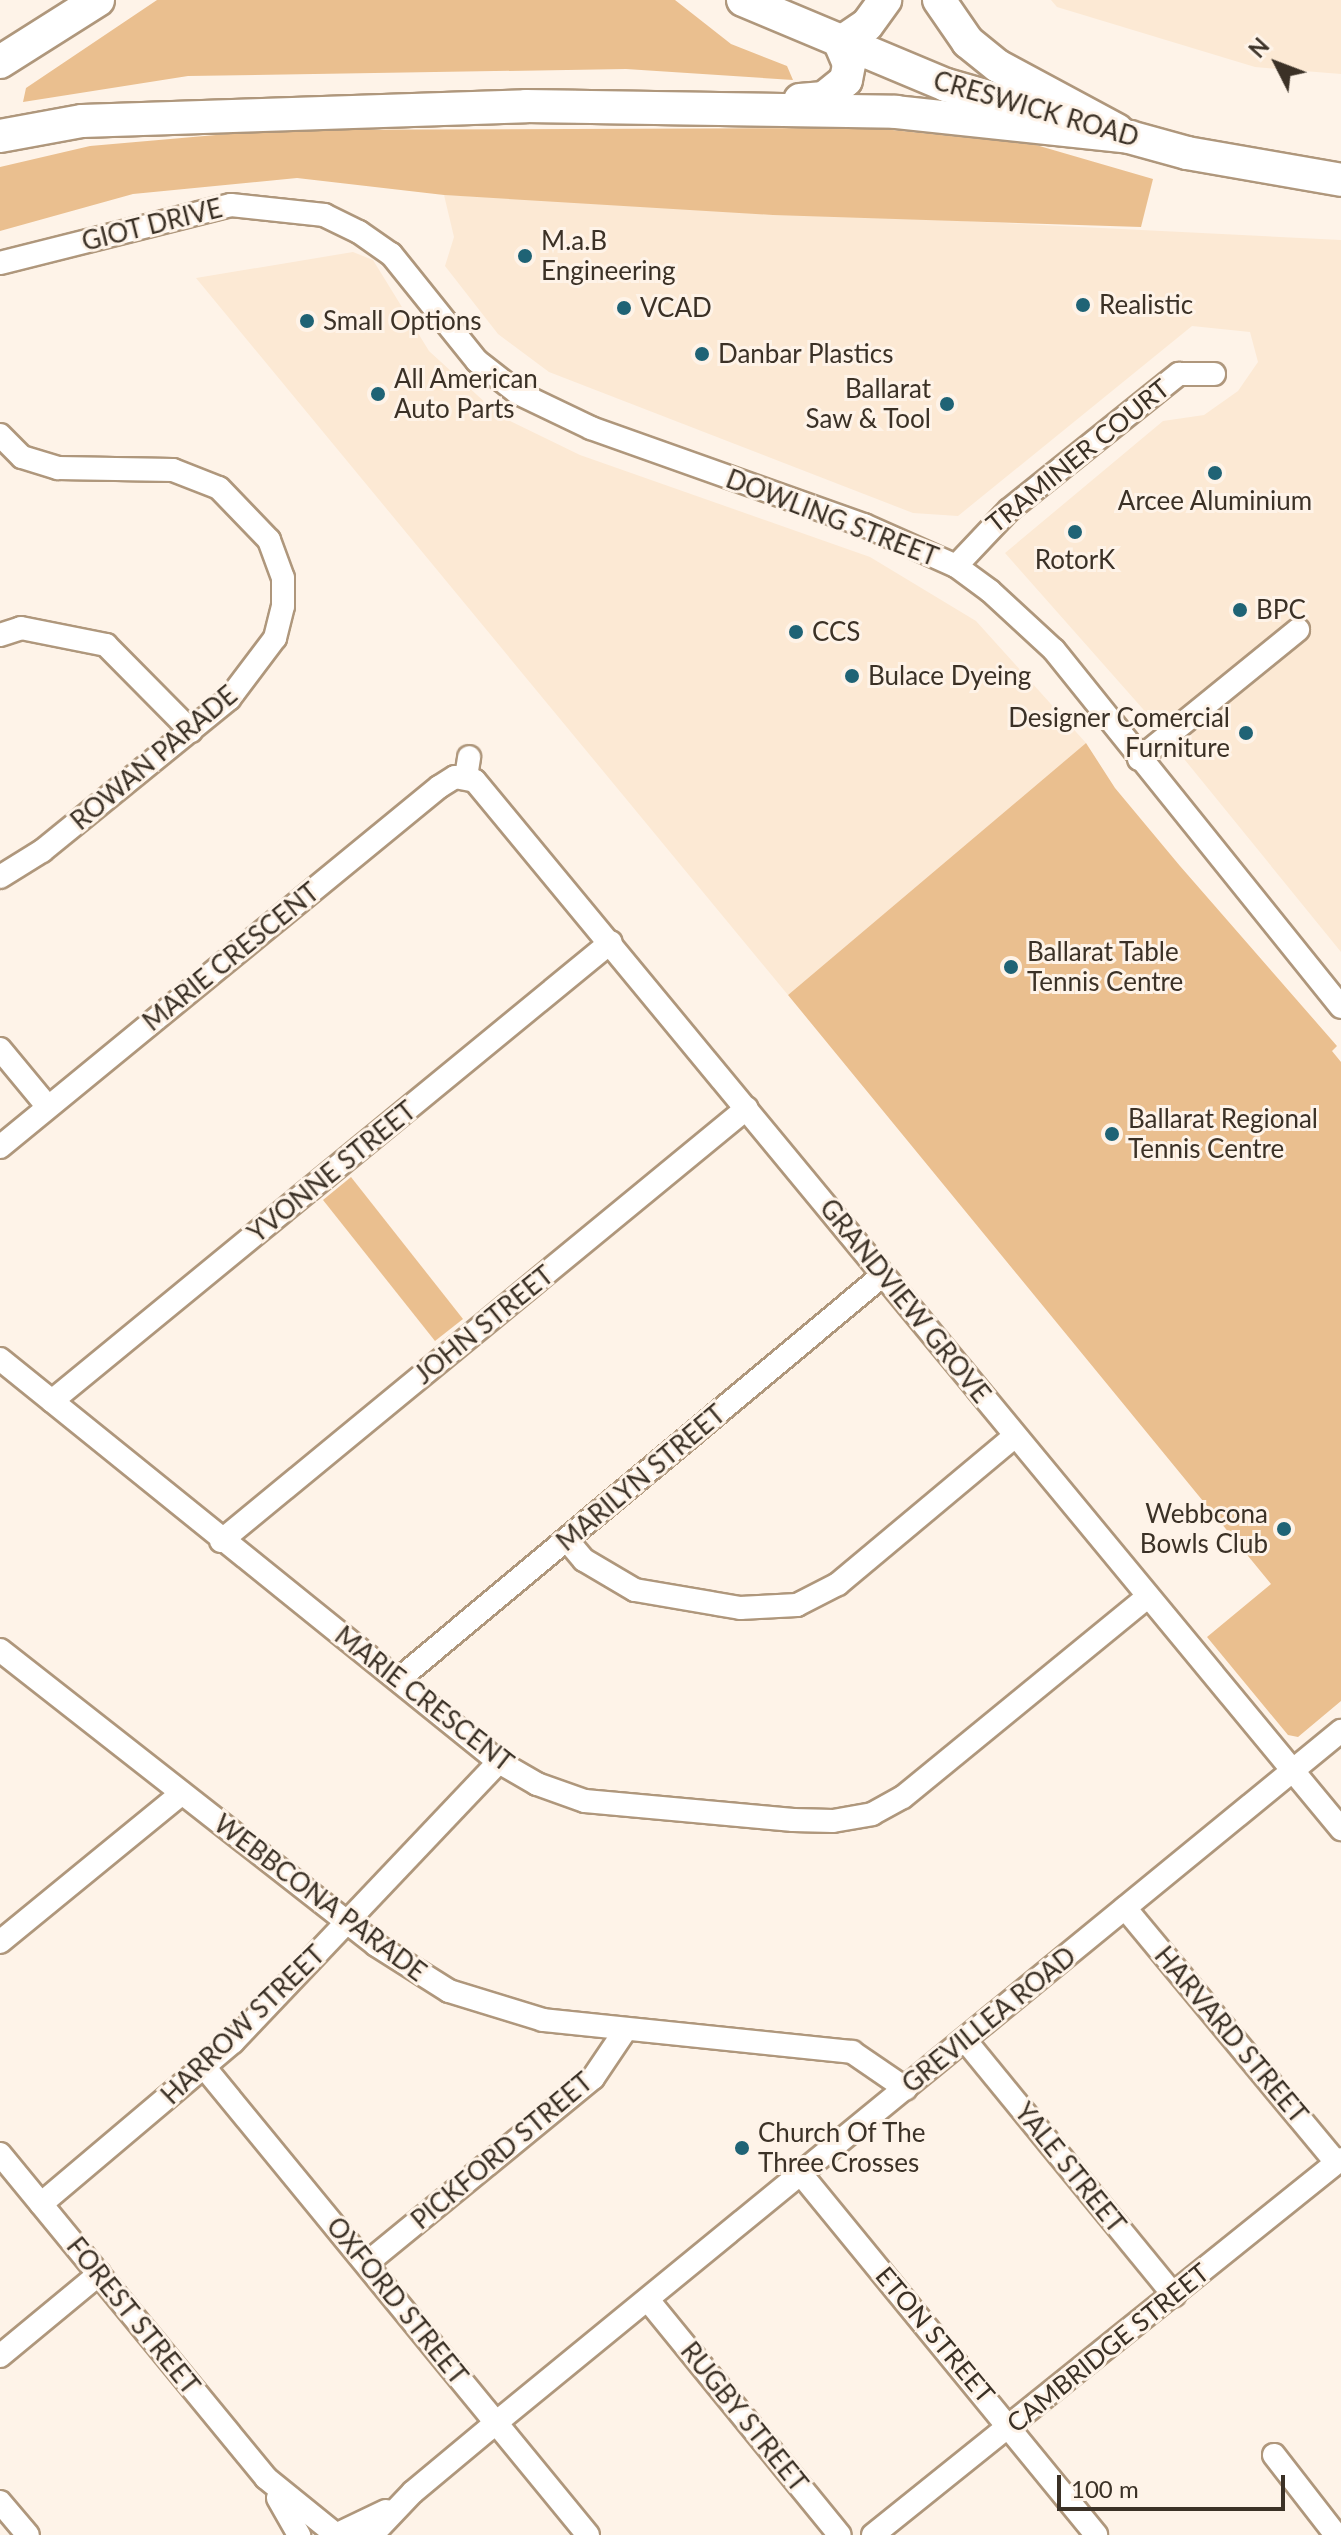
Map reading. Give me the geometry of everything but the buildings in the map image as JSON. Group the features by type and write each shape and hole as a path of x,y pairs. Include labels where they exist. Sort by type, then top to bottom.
{"highway":[{"path":"0,62 98,0"},
{"name":"CRESWICK ROAD","path":"743,0 946,85 1187,153 1341,180"},
{"path":"706,107 824,98 849,73 840,43 867,25 885,0"},
{"path":"939,0 968,42 998,66 1130,137"},
{"path":"0,136 82,121 269,111 706,107 896,112 1130,137"}],"street":[{"name":"GIOT DRIVE","path":"0,263 231,205 324,215 391,254"},
{"name":"DOWLING STREET","path":"391,254 477,361 518,393 591,428 864,525 956,566 1017,614 1054,650 1341,1007"},
{"name":"TRAMINER COURT","path":"956,566 993,523 1179,374 1214,374"},
{"name":"ROWAN PARADE","path":"0,435 22,457 58,468 173,470 219,488 269,540 283,578 283,606 275,638 229,699 42,851 0,877"},
{"path":"0,635 21,628 106,645 191,731"},
{"path":"1139,759 1298,630"},
{"name":"GRANDVIEW GROVE","path":"467,767 1291,1773 1341,1829"},
{"name":"MARIE CRESCENT","path":"0,1147 467,767"},
{"name":"YVONNE STREET","path":"52,1401 611,942"},
{"path":"0,1049 48,1107"},
{"name":"JOHN STREET","path":"221,1541 747,1108"},
{"name":"MARILYN STREET","path":"399,1679 883,1275"},
{"name":"MARIE CRESCENT","path":"0,1360 499,1762 537,1784 585,1801 793,1820 872,1814 903,1797 1147,1597"},
{"path":"567,1540 584,1560 635,1590 740,1608 797,1605 838,1584 1015,1436"},
{"name":"WEBBCONA PARADE","path":"1,1652 347,1923 414,1972 467,1999 543,2020 861,2054 899,2094"},
{"name":"GREVILLEA ROAD","path":"372,2535 413,2492 497,2422 1341,1731"},
{"name":"HARROW STREET","path":"41,2204 205,2068 499,1762"},
{"path":"0,1942 182,1793"},
{"name":"HARVARD STREET","path":"1125,1908 1339,2160"},
{"name":"PICKFORD STREET","path":"367,2263 593,2078 626,2029"},
{"name":"YALE STREET","path":"965,2040 1174,2295"},
{"name":"OXFORD STREET","path":"205,2068 588,2535"},
{"name":"FOREST STREET","path":"0,2154 266,2478"},
{"name":"CAMBRIDGE STREET","path":"873,2535 1339,2160"},
{"name":"ETON STREET","path":"801,2174 1011,2427 1096,2535"},
{"path":"0,2356 99,2274"},
{"name":"RUGBY STREET","path":"648,2300 840,2535"},
{"path":"1274,2455 1336,2535"},
{"path":"266,2478 299,2535"},
{"name":"GREVILLEA ROAD","path":"266,2478 335,2534 413,2492"},
{"path":"0,2502 28,2535"}],"shaded area":[{"path":"157,0 675,0 731,44 787,66 793,80 626,69 188,76 23,102 26,88"},
{"path":"1051,0 1341,0 1341,74 1255,67 1057,7"},
{"path":"873,128 1036,145 1153,179 1141,227 773,215 444,195 297,178 133,194 0,231 0,167 90,146 272,130"},
{"path":"444,195 1341,240 1341,952 1150,717 1005,553 1163,421 1204,415 1238,391 1258,362 1250,332 1192,326 958,516 913,513 549,372 498,334 445,266 454,237"},
{"path":"353,252 373,260 429,351 500,416 580,455 870,557 976,621 1086,743 788,995 196,278"},
{"path":"1086,743 1115,788 1337,1046 1332,1051 1341,1062 1341,1701 1298,1737 1288,1735 1207,1637 1271,1584 788,995"},
{"path":"351,1177 463,1319 435,1341 323,1200"}],"place":[{"name":"M.a.B Engineering","path":"525,256"},
{"name":"Realistic","path":"1083,305"},
{"name":"VCAD","path":"624,308"},
{"name":"Small Options","path":"307,321"},
{"name":"Danbar Plastics","path":"702,354"},
{"name":"All American Auto Parts","path":"378,394"},
{"name":"Ballarat Saw & Tool","path":"947,404"},
{"name":"Arcee Aluminium","path":"1215,473"},
{"name":"RotorK","path":"1075,532"},
{"name":"BPC","path":"1240,610"},
{"name":"CCS","path":"796,632"},
{"name":"Bulace Dyeing","path":"852,676"},
{"name":"Designer Comercial Furniture","path":"1246,733"},
{"name":"Ballarat Table Tennis Centre","path":"1011,967"},
{"name":"Ballarat Regional Tennis Centre","path":"1112,1134"},
{"name":"Webbcona Bowls Club","path":"1284,1529"},
{"name":"Church Of The Three Crosses","path":"742,2148"}]}
